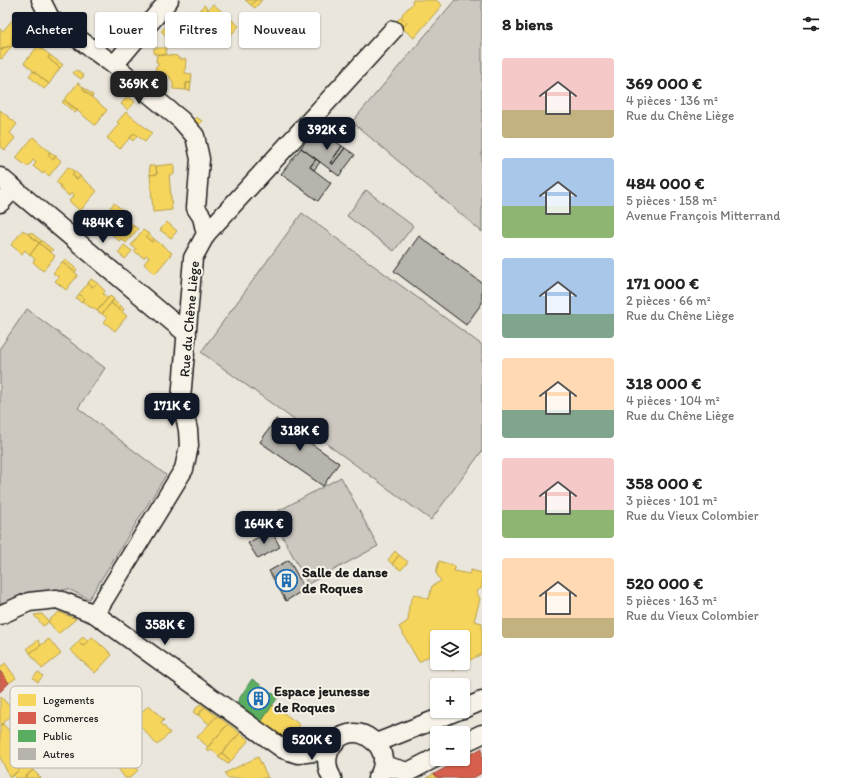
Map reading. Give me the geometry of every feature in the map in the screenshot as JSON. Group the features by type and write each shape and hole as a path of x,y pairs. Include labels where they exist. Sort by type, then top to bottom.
{"street":[{"path":"41,0 50,18 114,65 181,120 195,136 200,159 196,208 202,217 206,234"},
{"path":"114,65 169,0"},
{"name":"Rue du Chêne Liège","path":"95,614 184,469 189,446 188,430 182,399 193,258 206,234 393,30"},
{"path":"0,203 7,183 187,334"},
{"path":"0,615 29,602 57,599 95,614 283,749 298,754 329,750"},
{"path":"470,706 482,701"},
{"path":"376,743 439,718"},
{"path":"327,776 327,759 329,750 333,743 338,738 356,733 368,737 376,743 382,751 380,772 408,772 430,761"},
{"path":"470,740 482,734"}],"shaded area":[{"path":"455,0 482,0 482,232 352,122"},
{"path":"366,190 413,226 394,251 347,216"},
{"path":"302,213 482,345 482,451 431,520 201,352"},
{"path":"27,309 105,368 78,408 166,475 89,599 68,589 0,603 0,348"},
{"path":"341,477 378,546 308,584 271,515"}],"building: Logements":[{"path":"245,0 256,0 251,5"},
{"path":"256,0 262,0 255,8 251,5"},
{"path":"413,0 436,0 442,5 414,38 402,28 407,23 401,17 413,3"},
{"path":"213,4 222,12 206,12"},
{"path":"204,5 208,9 206,12 198,12"},
{"path":"401,17 407,23 402,28 397,23"},
{"path":"231,19 239,26 231,35"},
{"path":"12,20 12,46 2,48 3,50 0,50 0,29 3,31"},
{"path":"165,27 165,35 161,31"},
{"path":"12,46 2,59 0,58 0,50 3,50 2,48"},
{"path":"36,48 41,48 50,55 48,58 60,68 49,84 24,63"},
{"path":"154,48 166,48 166,55 154,54"},
{"path":"157,54 177,56 179,59 186,59 185,73 192,74 191,83 186,83 186,90 173,89 173,82 168,75 155,74 156,66 158,66 158,62 156,62"},
{"path":"50,55 63,65 60,68 48,58"},
{"path":"76,70 84,76 81,79 73,73"},
{"path":"33,71 49,84 44,89 29,76"},
{"path":"78,83 84,88 83,90 107,110 95,125 64,100"},
{"path":"186,83 191,83 190,91 186,90"},
{"path":"84,88 93,95 92,97 83,90"},
{"path":"128,96 135,102 128,110 121,104"},
{"path":"64,100 78,110 75,113 62,102"},
{"path":"0,110 17,124 10,133 15,138 5,150 0,146"},
{"path":"126,112 152,133 145,142 134,133 120,149 107,138 119,124 117,122"},
{"path":"196,117 202,121 199,125 194,120"},
{"path":"134,133 137,136 133,141 130,138"},
{"path":"33,137 50,152 48,155 53,160 56,156 61,161 49,176 44,172 43,174 33,166 36,163 33,160 28,167 16,158"},
{"path":"50,152 56,156 53,160 48,155"},
{"path":"174,164 174,174 169,175 172,210 153,212 150,175 157,174 156,166"},
{"path":"149,166 156,166 157,174 150,175"},
{"path":"68,167 74,171 72,175 77,179 80,176 97,191 80,211 69,201 74,195 72,192 69,196 56,182"},
{"path":"74,171 80,176 77,179 72,175"},
{"path":"114,203 125,212 122,216 128,221 126,223 132,228 134,226 138,229 126,243 121,239 119,241 109,232 112,228 108,225 106,227 99,221"},
{"path":"128,221 134,226 132,228 126,223"},
{"path":"167,222 177,231 171,238 160,230"},
{"path":"23,230 39,243 30,255 25,250 22,254 11,245"},
{"path":"143,230 149,234 146,237 152,242 154,239 172,253 155,274 144,264 149,257 146,255 144,258 134,251 136,249 131,245"},
{"path":"30,232 42,241 39,243 28,234"},
{"path":"149,234 154,239 152,242 146,237"},
{"path":"42,241 53,250 51,252 39,243"},
{"path":"39,243 55,256 43,271 33,262 35,259 30,255"},
{"path":"124,245 132,251 125,259 118,253"},
{"path":"65,259 77,270 75,272 62,262"},
{"path":"62,262 78,275 66,290 55,281 59,277 53,273"},
{"path":"91,279 97,283 93,287 88,283"},
{"path":"88,283 93,287 97,283 105,291 103,294 108,298 97,311 82,301 84,299 79,294"},
{"path":"79,294 84,299 81,302 76,298"},
{"path":"110,296 114,299 102,314 97,311"},
{"path":"113,300 124,309 122,312 111,303"},
{"path":"111,303 127,316 115,331 104,322 107,318 102,314"},
{"path":"395,551 399,555 392,564 388,560"},
{"path":"399,555 408,562 401,570 392,564"},
{"path":"439,561 455,566 454,571 469,574 471,570 482,573 482,588 476,591 480,599 474,621 482,623 482,654 470,660 470,630 430,630 430,656 419,662 399,627 408,621 409,606 414,594 429,599 432,586 441,581 436,573"},
{"path":"59,612 76,619 58,634 48,621"},
{"path":"42,614 49,622 43,626 34,615"},
{"path":"83,636 88,641 83,646 78,642"},
{"path":"92,637 112,655 95,673 70,650 78,642 83,646"},
{"path":"49,639 61,654 42,669 30,653"},
{"path":"38,640 41,645 30,653 27,648"},
{"path":"5,663 16,678 9,683 0,671 0,668"},
{"path":"38,672 43,676 38,682 33,678"},
{"path":"0,696 10,707 10,717 0,726"},
{"path":"200,704 205,707 197,715 193,712"},
{"path":"149,705 164,720 161,723 170,733 157,745 142,728 142,712"},
{"path":"273,705 300,725 287,741 261,722"},
{"path":"205,707 217,716 209,724 198,715"},
{"path":"217,716 228,724 208,747 197,737"},
{"path":"3,724 10,732 10,768 21,768 10,778 0,757 0,726"},
{"path":"228,724 240,733 219,756 211,749 209,752 206,749"},
{"path":"240,733 249,740 231,761 222,753"},
{"path":"222,753 231,761 228,764 218,757"},
{"path":"258,757 268,778 227,778 225,773"},
{"path":"21,768 32,768 33,770 24,778 15,778 13,776"},
{"path":"118,768 137,768 138,770 130,778 125,778"},
{"path":"33,770 41,778 24,778"},
{"path":"434,774 438,778 426,778"}],"building: Commerces":[{"path":"0,671 9,683 0,692"},
{"path":"482,748 482,773 473,778 438,778 434,774 449,766 470,766 470,754"}],"building: Public":[{"name":"Espace jeunesse de Roques","path":"252,679 278,697 261,722 237,702"}],"building: Autres":[{"path":"316,127 342,146 330,163 332,165 345,148 355,155 339,176 301,148"},
{"path":"342,146 345,148 332,165 330,163"},
{"path":"301,148 316,159 310,167 331,183 318,201 281,174"},
{"path":"316,159 320,162 314,170 310,167"},
{"path":"419,236 482,283 482,303 466,325 394,271"},
{"path":"276,419 339,463 323,486 260,442"},
{"path":"271,530 280,547 258,559 248,543"},
{"name":"Salle de danse de Roques","path":"289,560 305,589 286,601 269,571"}],"place":[{"name":"Salle de danse de Roques","path":"287,580"},
{"name":"Espace jeunesse de Roques","path":"258,699"}]}
